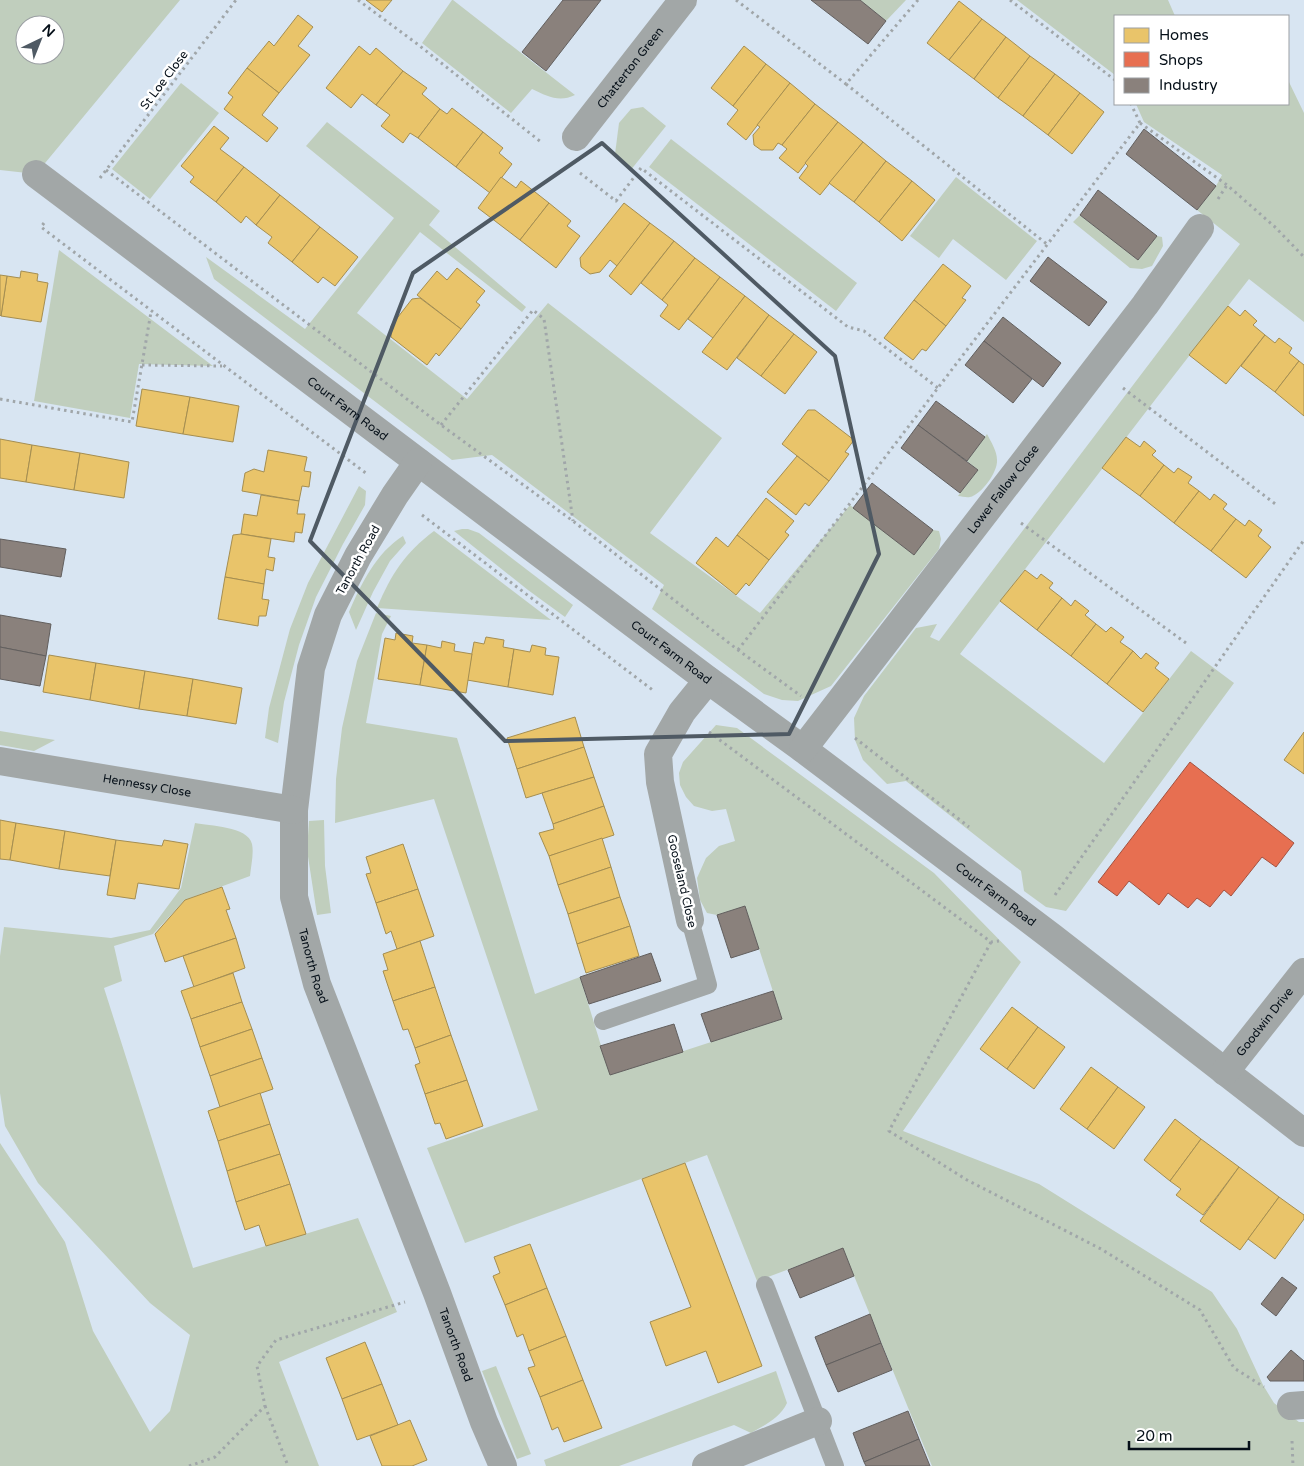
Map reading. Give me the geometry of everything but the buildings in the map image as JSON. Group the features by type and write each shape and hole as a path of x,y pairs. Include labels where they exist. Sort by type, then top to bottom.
{"street":[{"name":"Chatterton Green","path":"576,137 683,0"},
{"name":"Court Farm Road","path":"36,174 1052,937 1304,1133"},
{"name":"Lower Fallow Close","path":"803,749 1145,305 1200,228"},
{"name":"Tanorth Road","path":"418,462 395,495 358,556 328,615 310,668 294,810 294,897 317,984 502,1466"},
{"name":"Gooseland Close","path":"690,920 660,782 658,754 682,712 708,680"},
{"name":"Hennessy Close","path":"0,761 294,810"},
{"name":"Goodwin Drive","path":"1225,1072 1304,972"},
{"path":"706,1466 818,1421"}],"lane":[{"name":"Gooseland Close","path":"603,1021 708,985 690,920"},
{"path":"765,1285 835,1466"}],"path":[{"name":"St Loe Close","path":"236,0 106,170 441,425"},
{"path":"358,0 416,43 547,147"},
{"path":"736,0 846,84 1048,245"},
{"path":"846,84 918,0"},
{"path":"1010,0 1114,79"},
{"path":"1131,105 1140,123 1227,185 1275,227 1304,257"},
{"path":"738,650 1140,123"},
{"path":"578,171 616,201 641,168 848,327 864,331 938,388"},
{"path":"66,197 41,227 682,712 991,942 1000,941"},
{"path":"573,521 544,319 533,310 441,425 573,521 738,650 828,716 969,827"},
{"path":"0,399 132,422 151,312"},
{"path":"142,365 223,366"},
{"path":"1096,368 1278,506"},
{"path":"993,502 1186,643"},
{"path":"1052,937 1055,895 1304,540"},
{"path":"991,942 889,1131 968,1180 1101,1249 1200,1310 1234,1368 1298,1405"},
{"path":"288,1466 265,1406 257,1366 276,1340 436,1293"},
{"path":"189,1466 215,1457 265,1406"}],"highlighted area":[{"path":"602,143 835,356 879,554 789,734 505,741 310,541 413,273"}],"green space":[{"path":"0,0 180,0 36,174 0,170"},
{"path":"452,0 575,95 558,98 532,89 511,113 422,43"},
{"path":"860,0 906,0 886,21"},
{"path":"1017,0 1168,0 1175,15 1114,15 1114,74"},
{"path":"1289,82 1304,113 1304,322 1249,279 960,654 1104,763 1191,651 1234,683 1066,911 1046,907 1024,891 1021,871 906,781 887,784 863,760 855,740 854,718 864,696 916,628 937,624 930,637 939,641 1240,244 1197,210 1216,186 1222,175 1144,122 1136,105 1289,105"},
{"path":"181,83 219,113 150,199 112,169"},
{"path":"643,107 666,126 630,171 615,154 619,123 631,109"},
{"path":"327,122 440,211 429,225 526,307 522,312 420,232 357,313 467,399 548,303 722,438 650,533 760,613 850,505 914,555 933,530 939,531 941,539 939,549 831,686 798,701 782,700 764,694 652,609 664,585 492,455 452,460 214,279 206,257 305,329 394,218 306,146"},
{"path":"671,139 857,283 836,311 649,167"},
{"path":"956,177 1037,241 1006,280 953,239 939,258 910,236"},
{"path":"1080,215 1138,260 1157,236 1162,237 1163,246 1152,266 1142,269 1130,268 1073,222"},
{"path":"59,250 213,366 139,364 130,418 34,401"},
{"path":"987,434 997,457 995,471 984,488 979,492 968,497 958,496 978,470 967,461"},
{"path":"359,486 366,491 365,505 316,597 299,645 284,702 278,743 265,738 269,708 290,629 308,583"},
{"path":"462,529 479,533 573,605 565,617 454,531"},
{"path":"434,531 551,620 377,608 400,565"},
{"path":"403,536 406,543 390,561 373,592 356,630 349,612 359,591 377,560 393,543"},
{"path":"376,613 391,616 382,634 366,723 457,738 535,994 580,977 610,1075 782,1019 745,906 717,915 707,913 700,900 697,878 706,858 719,846 735,841 726,809 712,811 694,806 686,797 680,785 679,773 683,762 716,725 737,728 934,873 1021,962 903,1131 1039,1184 1212,1292 1237,1329 1263,1385 1274,1403 1299,1422 1304,1422 1304,1466 932,1466 843,1249 757,1281 707,1155 465,1243 427,1148 538,1110 434,799 335,823 336,779 342,728 357,661"},
{"path":"0,731 55,740 34,751 0,745"},
{"path":"324,820 325,866 331,913 317,915 307,850 309,821"},
{"path":"195,823 236,830 249,838 253,851 250,876 185,900 153,934 114,946 122,981 104,988 193,1268 358,1218 397,1312 279,1362 319,1466 0,1466 0,1143 65,1242 93,1331 150,1432 170,1411 190,1335 150,1303 38,1183 5,1126 0,1093 0,956 4,927 111,938 150,930 181,888"},
{"path":"496,1366 531,1454 517,1459 482,1371"},
{"path":"776,1371 787,1403 776,1417 751,1433 734,1425 619,1466 546,1466 544,1460"}]}
